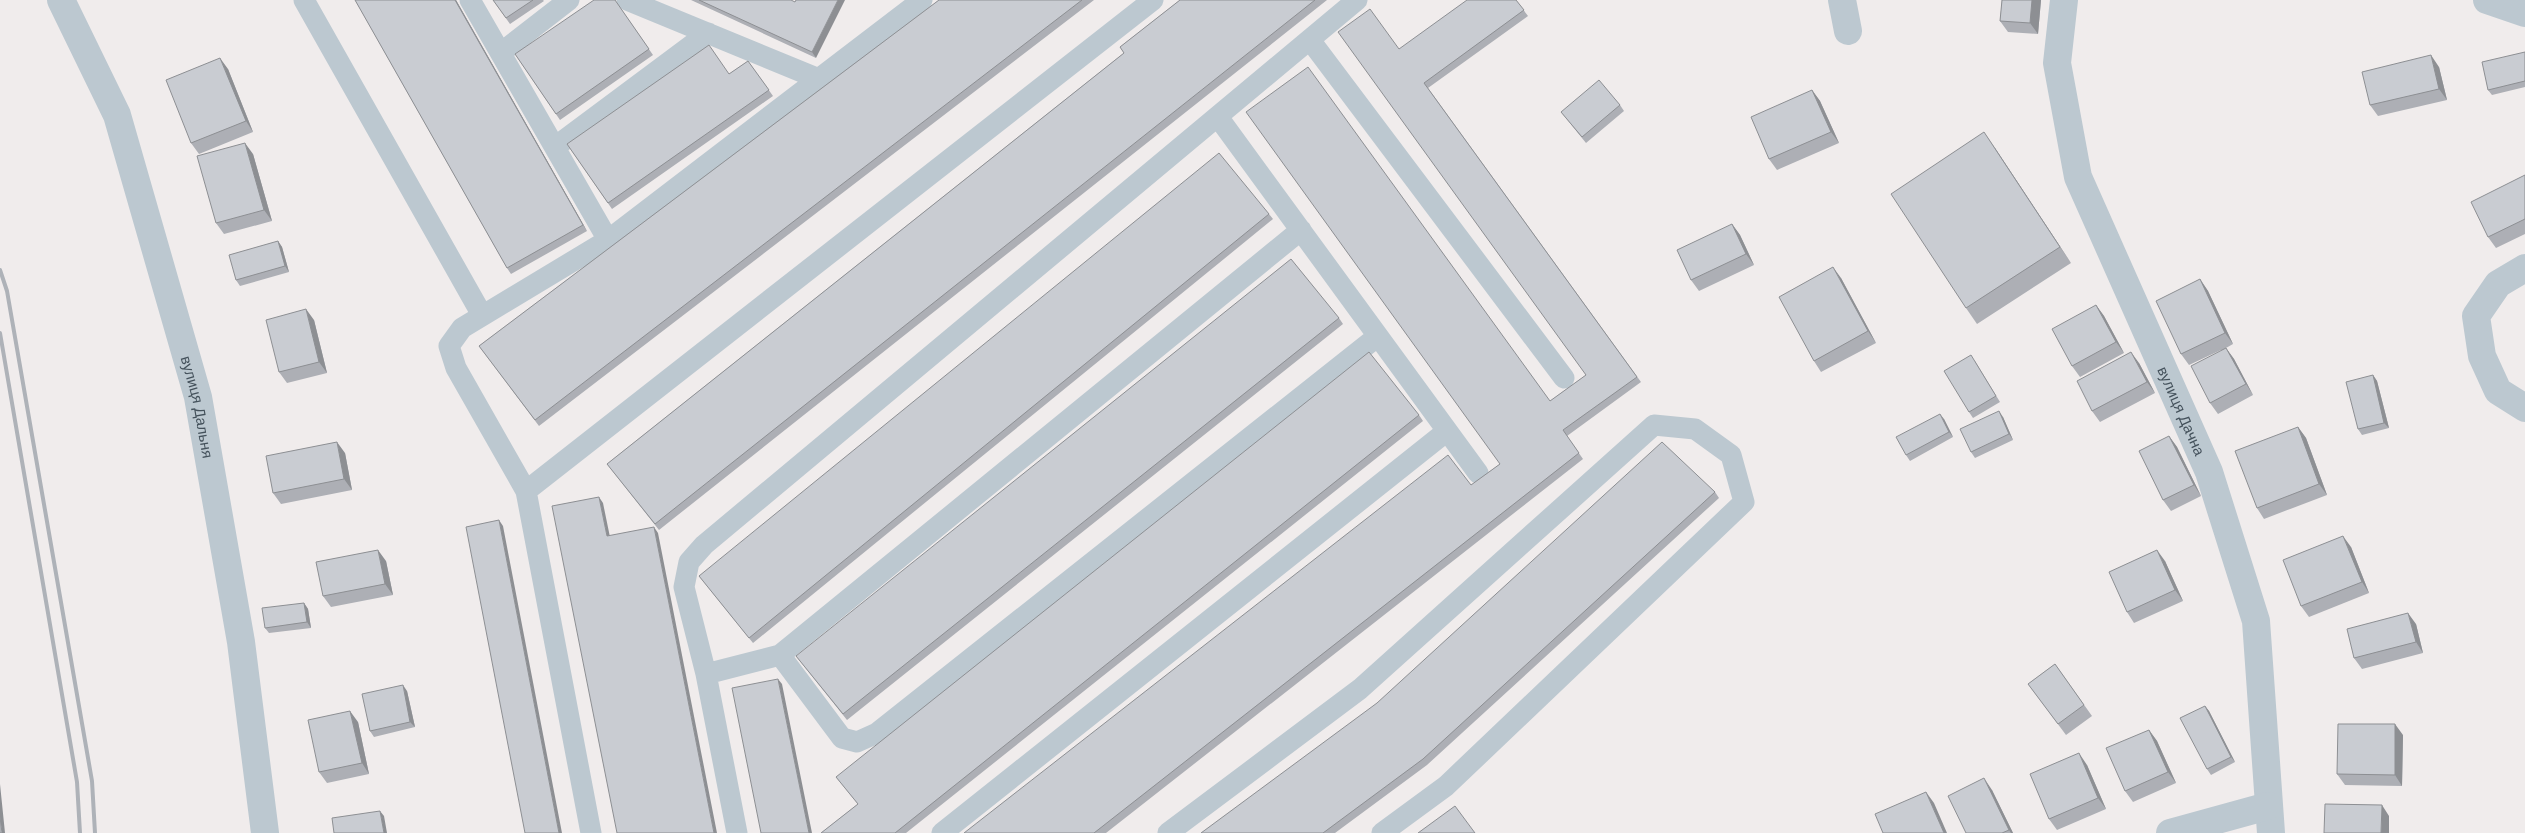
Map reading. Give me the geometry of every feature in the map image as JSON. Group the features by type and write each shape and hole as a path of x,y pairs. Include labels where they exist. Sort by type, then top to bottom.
{"street":[{"name":"вулиця Дальня","path":"61,0 117,115 198,397 241,642 265,833"},
{"path":"1842,0 1848,31"},
{"name":"вулиця Дачна","path":"2064,0 2057,63 2078,177 2209,472 2256,621 2271,833"},
{"path":"2487,0 2525,13"},
{"path":"2525,268 2498,284 2476,316 2482,356 2498,391 2525,408"},
{"path":"2170,833 2268,806"}],"lane":[{"path":"304,0 482,315"},
{"path":"470,0 502,52 608,240"},
{"path":"502,52 569,0"},
{"path":"627,0 819,79"},
{"path":"591,833 526,491 456,368 449,346 462,328 608,240 922,0"},
{"path":"526,491 1153,0"},
{"path":"737,833 706,674 684,587 689,562 704,545 1357,0"},
{"path":"555,147 708,33"},
{"path":"1310,40 1564,378"},
{"path":"1218,117 1478,473"},
{"path":"706,674 780,655 1301,230"},
{"path":"780,655 842,738 857,742 877,733 1378,336"},
{"path":"1168,833 1360,689 1654,426 1695,429 1732,454 1744,502 1446,786 1382,833"},
{"path":"942,833 1447,431"}],"building":[{"path":"355,0 455,0 583,225 507,268"},
{"path":"493,0 533,0 506,18"},
{"path":"594,0 615,0 649,49 556,114 515,54"},
{"path":"699,0 791,0 795,2 796,0 838,0 812,52"},
{"path":"939,0 1082,0 535,420 479,346"},
{"path":"1180,0 1315,0 655,524 607,464 1124,53 1120,47"},
{"path":"1467,0 1516,0 1524,10 1424,83 1637,377 1563,430 1579,453 1094,833 964,833 1448,455 1471,485 1500,464 1246,112 1308,67 1550,401 1586,375 1338,32 1370,9 1399,49"},
{"path":"2002,0 2032,0 2030,23 2000,21"},
{"path":"709,45 729,74 748,61 769,90 608,203 567,144"},
{"path":"2525,52 2525,81 2488,90 2482,62"},
{"path":"2431,55 2439,89 2370,105 2362,72"},
{"path":"220,58 246,121 191,143 166,80"},
{"path":"1599,80 1620,105 1582,137 1561,112"},
{"path":"1812,90 1831,132 1769,159 1751,117"},
{"path":"1984,132 2060,247 1966,308 1891,194"},
{"path":"245,143 264,210 216,223 197,156"},
{"path":"1219,153 1269,214 749,638 699,576"},
{"path":"2525,175 2525,219 2488,237 2471,202"},
{"path":"1732,224 1746,254 1691,280 1677,250"},
{"path":"278,241 285,266 236,280 229,255"},
{"path":"1291,259 1339,318 843,714 796,656"},
{"path":"1833,267 1868,331 1814,361 1779,297"},
{"path":"2200,279 2225,333 2181,354 2156,301"},
{"path":"2096,305 2116,342 2072,366 2052,329"},
{"path":"306,309 319,362 279,372 266,320"},
{"path":"2226,348 2246,384 2210,403 2191,366"},
{"path":"1369,352 1419,415 895,833 821,833 858,804 836,777"},
{"path":"2131,352 2147,382 2092,411 2077,381"},
{"path":"1971,355 1996,396 1969,412 1944,371"},
{"path":"2373,375 2384,423 2358,429 2346,382"},
{"path":"1999,411 2009,434 1971,452 1960,429"},
{"path":"1940,414 1949,432 1906,455 1896,437"},
{"path":"2298,427 2319,484 2257,508 2235,451"},
{"path":"2169,436 2194,485 2163,500 2139,451"},
{"path":"337,442 344,479 273,493 266,456"},
{"path":"1662,442 1715,492 1423,759 1323,833 1201,833 1377,703"},
{"path":"599,497 607,536 654,527 714,833 617,833 552,506"},
{"path":"499,520 559,833 525,833 466,527"},
{"path":"2343,536 2362,582 2301,606 2283,560"},
{"path":"378,550 385,584 323,596 316,562"},
{"path":"2157,550 2175,590 2127,612 2109,572"},
{"path":"304,603 307,622 265,628 262,608"},
{"path":"2408,613 2416,642 2354,658 2347,629"},
{"path":"2055,664 2084,705 2058,724 2028,684"},
{"path":"778,679 809,833 761,833 732,688"},
{"path":"403,685 410,722 370,731 362,694"},
{"path":"2205,706 2231,757 2207,769 2180,718"},
{"path":"350,711 362,763 319,772 308,720"},
{"path":"2338,724 2395,724 2395,775 2337,774"},
{"path":"2149,730 2168,772 2125,791 2106,748"},
{"path":"2079,753 2098,798 2049,819 2030,774"},
{"path":"1984,778 2009,830 2002,833 1966,833 1948,796"},
{"path":"1926,792 1944,833 1883,833 1875,814"},
{"path":"2325,804 2382,805 2381,833 2324,833"},
{"path":"1455,806 1475,833 1418,833"},
{"path":"380,811 384,833 334,833 332,818"},
{"path":"0,817 2,833 0,833"}],"railway":[{"path":"0,270 7,291 92,781 95,833"},
{"path":"0,333 77,782 80,833"}]}
